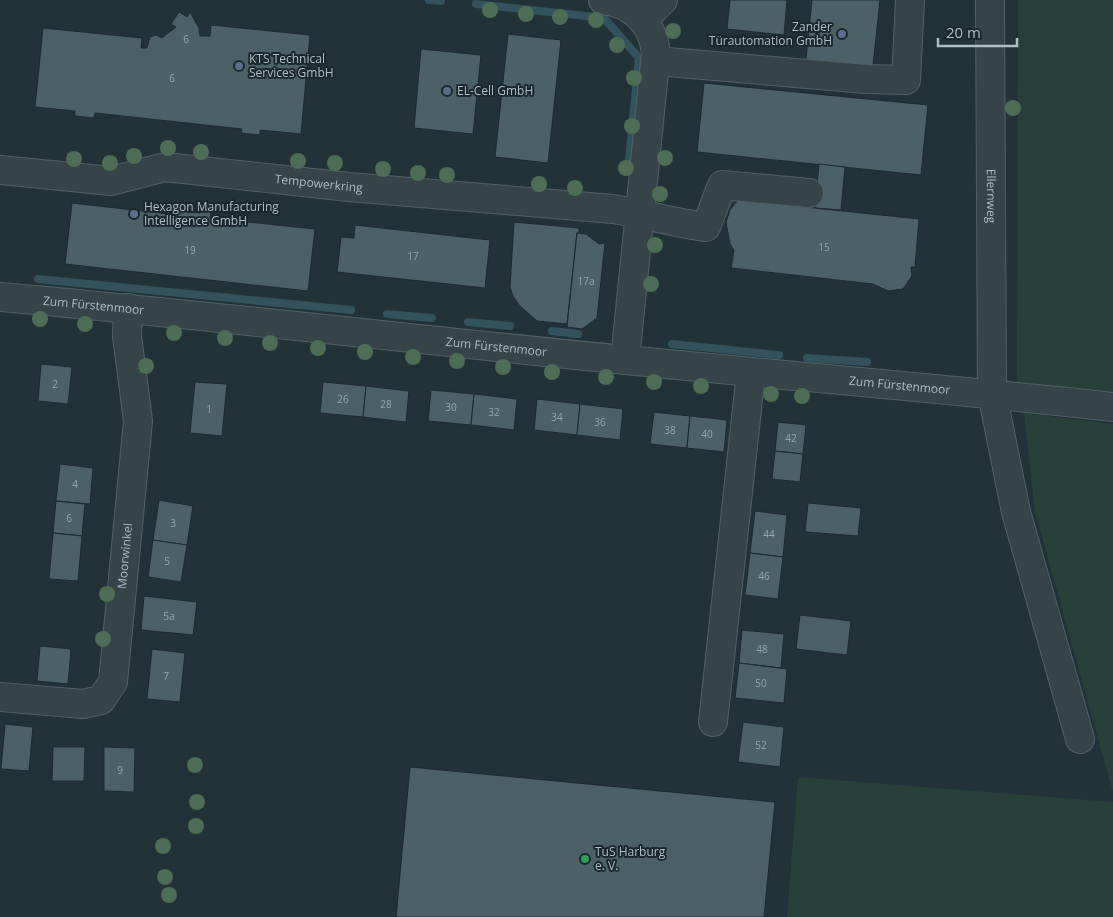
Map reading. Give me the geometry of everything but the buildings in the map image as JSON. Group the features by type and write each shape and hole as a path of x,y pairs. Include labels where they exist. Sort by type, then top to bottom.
{"street":[{"path":"603,0 626,6 643,20 655,41 656,60 625,360"},
{"path":"643,20 663,0"},
{"path":"656,60 866,79 906,80 910,0"},
{"name":"Ellernweg","path":"990,0 992,393 1016,512 1080,739"},
{"name":"Tempowerkring","path":"0,170 111,181 165,167 640,214 666,221 706,227 722,185 809,193"},
{"name":"Zum Fürstenmoor","path":"0,297 128,308 625,360 992,393 1113,407"},
{"name":"Moorwinkel","path":"0,697 83,704 100,700 113,682 138,421 127,336 128,308"},
{"path":"713,722 751,372"}],"green space":[{"path":"1018,0 1113,0 1113,396 1017,385"},
{"path":"1024,413 1113,424 1113,792 1035,512"},
{"path":"798,777 1113,802 1113,917 787,917"}],"waterway":[{"path":"429,0 441,1"},
{"path":"476,4 604,18 639,58 629,160"},
{"path":"38,279 351,310"},
{"path":"387,314 432,318"},
{"path":"468,322 510,326"},
{"path":"552,331 578,334"},
{"path":"672,344 779,355"},
{"path":"807,358 867,362"}],"place":[{"name":"Zander Türautomation GmbH","path":"842,34"},
{"name":"KTS Technical Services GmbH","path":"239,66"},
{"name":"EL-Cell GmbH","path":"447,91"},
{"name":"Hexagon Manufacturing Intelligence GmbH","path":"134,214"},
{"name":"TuS Harburg e. V.","path":"585,859"}]}
